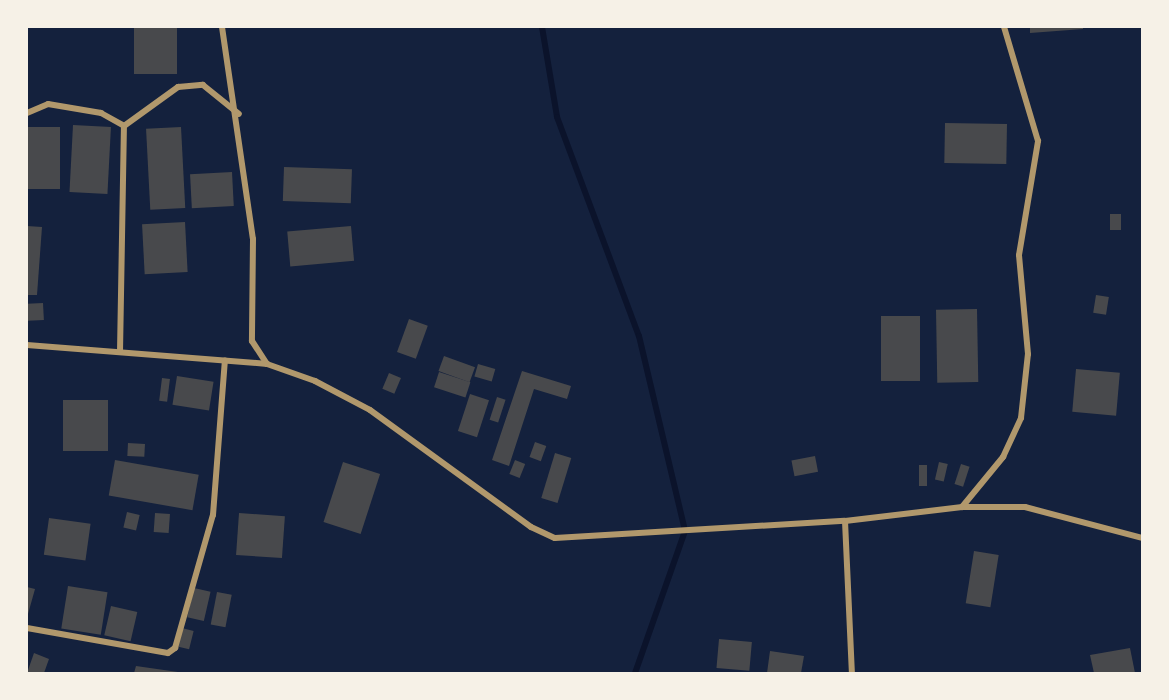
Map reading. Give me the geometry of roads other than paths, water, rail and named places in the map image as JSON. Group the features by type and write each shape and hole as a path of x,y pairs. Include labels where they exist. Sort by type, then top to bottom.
{"street":[{"path":"222,27 239,114 254,238 252,341 267,364"},
{"path":"962,507 1003,457 1021,418 1028,354 1019,255 1038,141 1004,27"},
{"path":"124,126 186,87 203,85 239,114"},
{"path":"27,113 48,104 102,113 124,126"},
{"path":"120,352 124,126"},
{"path":"27,345 267,364 370,410 531,527 555,538 845,520 962,507 1025,507 1142,538"},
{"path":"27,628 168,653 174,648 213,515 225,360"},
{"path":"845,520 852,673"}],"waterway":[{"path":"542,27 557,117 639,336 685,531 635,673"}]}
